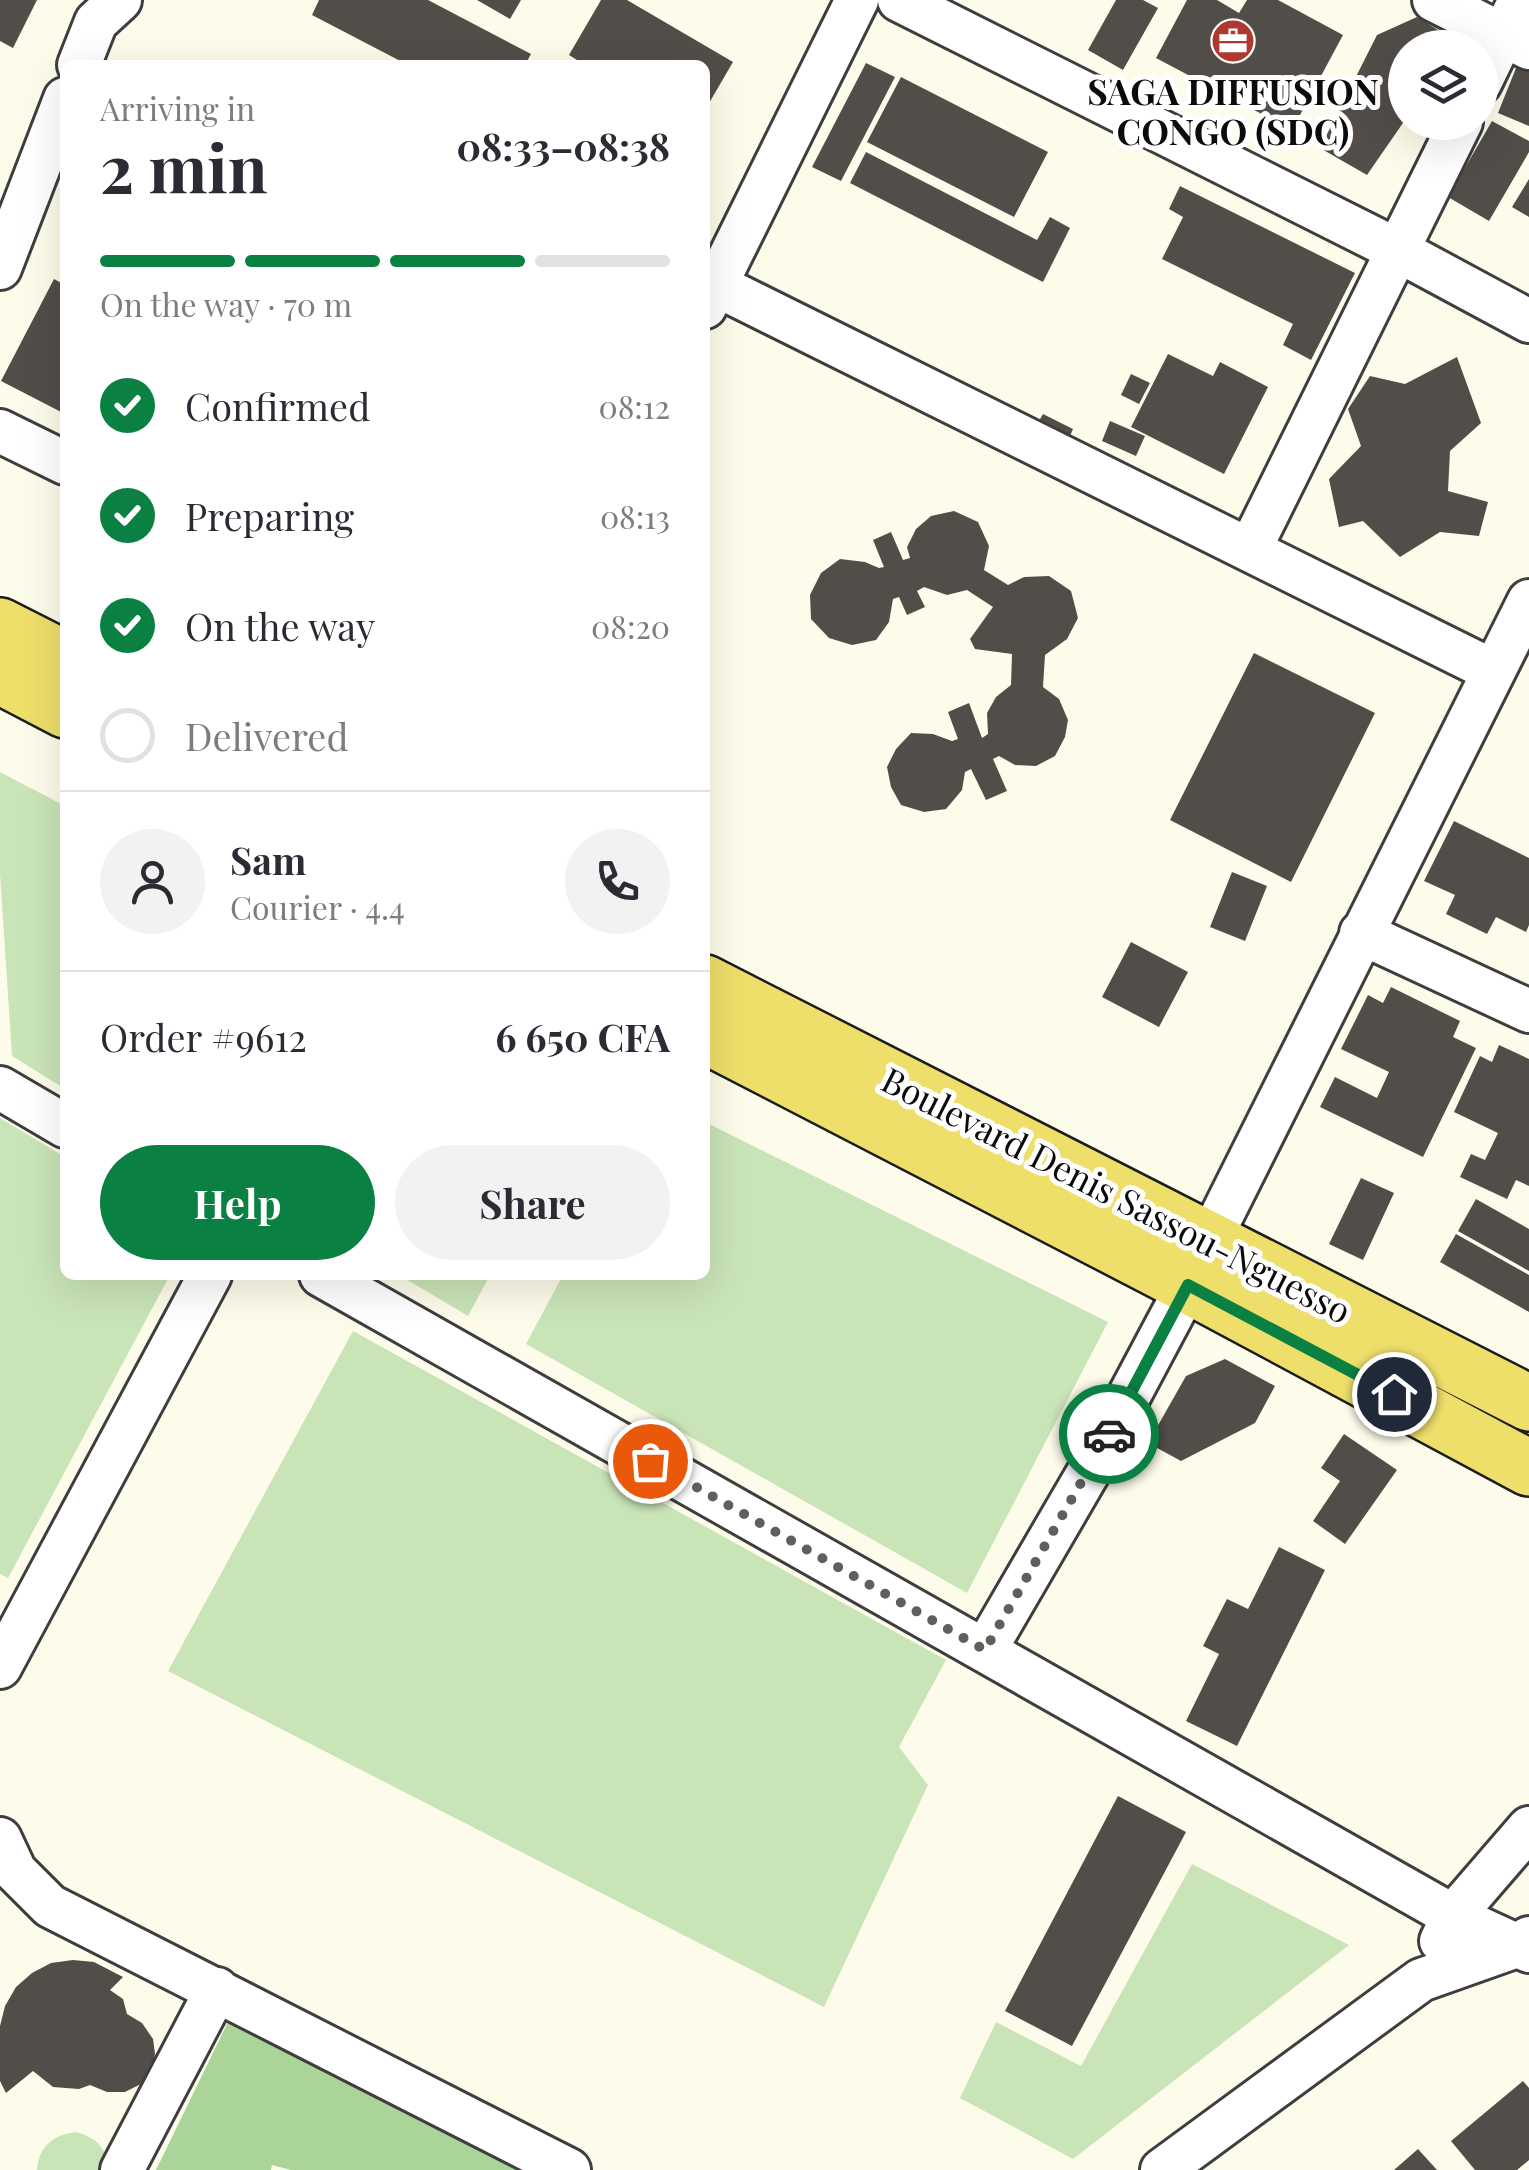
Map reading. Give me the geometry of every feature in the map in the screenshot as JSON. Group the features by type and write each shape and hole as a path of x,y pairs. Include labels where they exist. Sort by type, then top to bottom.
{"main road":[{"path":"0,626 60,656"},
{"path":"0,676 60,707"},
{"name":"Boulevard Denis Sassou-Nguesso","path":"710,986 1199,1263 1529,1468"},
{"name":"Boulevard Denis Sassou-Nguesso","path":"710,1038 1199,1263 1529,1403"}],"street":[{"path":"81,60 96,22 120,0"},
{"path":"858,0 710,296 1250,550 1493,671"},
{"path":"898,0 1529,321"},
{"path":"1434,0 1517,28 1498,56"},
{"path":"0,268 60,112"},
{"path":"1250,550 1452,140"},
{"path":"0,431 60,461"},
{"path":"985,1650 1088,1473 1199,1263 1360,933 1529,601"},
{"path":"1360,933 1529,1012"},
{"path":"0,1088 60,1123"},
{"path":"0,1667 207,1280"},
{"path":"329,1280 1453,1916 1525,1945"},
{"path":"1421,1980 1453,1916 1529,1828"},
{"path":"0,1839 15,1870 50,1906 569,2170"},
{"path":"1162,2170 1421,1980 1525,1945"},
{"path":"122,2170 217,1989"}],"green space":[{"path":"0,772 60,803 60,1086 12,1056 0,874"},
{"path":"0,1118 60,1154 60,1280 167,1280 8,1578 0,1574"},
{"path":"710,1124 1108,1322 967,1593 526,1344 560,1280 710,1280"},
{"path":"407,1280 487,1280 468,1316"},
{"path":"353,1331 946,1660 899,1747 928,1785 824,2007 168,1671"},
{"path":"1192,1864 1349,1945 1073,2159 960,2098 996,2022 1081,2066"},
{"path":"228,2022 520,2170 291,2170 272,2165 271,2170 156,2170"},
{"path":"76,2132 100,2145 109,2170 37,2170 49,2143"}],"building":[{"path":"0,0 37,0 13,48 0,41"},
{"path":"319,0 428,0 531,54 528,60 398,60 312,15"},
{"path":"477,0 521,0 510,19"},
{"path":"601,0 627,0 733,62 710,101 710,60 577,60 569,55"},
{"path":"1116,0 1143,0 1158,8 1123,70 1088,50"},
{"path":"1187,0 1217,0 1239,13 1247,0 1278,0 1343,35 1292,130 1156,58"},
{"path":"1417,17 1438,30 1388,30"},
{"path":"1388,30 1388,140 1391,140 1367,175 1320,148 1377,35"},
{"path":"1520,58 1529,62 1529,126 1498,113"},
{"path":"866,63 895,77 841,181 812,167"},
{"path":"901,77 1048,152 1014,217 867,142"},
{"path":"1498,124 1529,141 1529,152 1489,221 1448,197 1481,140 1498,140"},
{"path":"866,152 1037,240 1050,217 1070,228 1043,282 850,183"},
{"path":"1529,179 1529,217 1512,207"},
{"path":"1180,186 1355,273 1311,360 1283,345 1293,324 1162,259 1183,217 1169,209"},
{"path":"54,279 60,282 60,411 1,381"},
{"path":"1168,354 1213,376 1220,362 1268,387 1224,474 1131,427"},
{"path":"1457,357 1481,423 1450,451 1448,491 1488,502 1479,536 1440,532 1400,557 1363,521 1339,527 1329,479 1361,446 1348,409 1370,376 1405,384"},
{"path":"1131,374 1150,383 1139,404 1121,395"},
{"path":"1043,414 1073,429 1067,443 1035,428"},
{"path":"1110,421 1145,436 1136,456 1102,441"},
{"path":"954,511 978,522 989,546 984,570 1008,585 1024,577 1049,576 1071,591 1078,618 1067,639 1045,655 1043,687 1059,699 1068,720 1055,756 1036,766 1015,765 999,756 993,759 1007,791 986,800 971,769 965,772 962,790 946,809 924,812 901,805 891,787 887,767 896,749 911,733 958,739 948,712 969,703 982,738 988,734 987,713 996,697 1011,685 1012,654 975,649 970,639 993,607 967,590 947,595 924,587 917,591 925,607 907,615 899,597 893,599 889,622 876,640 852,645 829,638 811,619 810,595 821,573 840,559 884,567 873,540 891,532 903,560 910,558 907,547 916,529 931,516"},
{"path":"1254,653 1375,713 1291,882 1170,820"},
{"path":"1454,821 1529,858 1526,932 1496,917 1487,934 1446,914 1455,895 1424,881"},
{"path":"1232,872 1267,886 1245,941 1210,927"},
{"path":"1131,942 1188,972 1159,1027 1102,997"},
{"path":"1391,987 1460,1021 1453,1037 1476,1048 1423,1157 1320,1107 1335,1077 1377,1098 1389,1072 1341,1049 1368,995 1383,1003"},
{"path":"1499,1045 1529,1059 1529,1186 1516,1180 1507,1199 1460,1177 1471,1154 1485,1160 1498,1133 1454,1112 1480,1056 1492,1062"},
{"path":"1361,1178 1394,1193 1363,1260 1329,1244"},
{"path":"1476,1199 1529,1229 1529,1271 1458,1231"},
{"path":"1456,1234 1529,1275 1529,1312 1440,1262"},
{"path":"1225,1359 1275,1386 1255,1423 1181,1461 1148,1443 1186,1376"},
{"path":"1344,1434 1397,1470 1345,1544 1313,1521 1340,1481 1321,1468"},
{"path":"1279,1547 1325,1570 1237,1746 1186,1721 1219,1654 1203,1646 1227,1599 1248,1609"},
{"path":"1118,1796 1186,1832 1072,2046 1005,2011"},
{"path":"94,1962 123,1977 110,1990 123,1999 127,2014 142,2023 153,2039 152,2069 141,2084 125,2092 107,2092 90,2085 79,2089 53,2087 33,2071 6,2093 0,2081 0,2026 5,2006 16,1987 32,1973 51,1963"},
{"path":"1523,2081 1529,2088 1529,2160 1517,2170 1475,2170 1451,2141"},
{"path":"1418,2149 1437,2170 1394,2170"}],"way so far":[{"path":"650,1461 985,1650 1109,1434"}],"place":[{"name":"SAGA DIFFUSION CONGO (SDC)","path":"1233,41"}],"route":[{"path":"1109,1434 1188,1285 1394,1394"}]}
